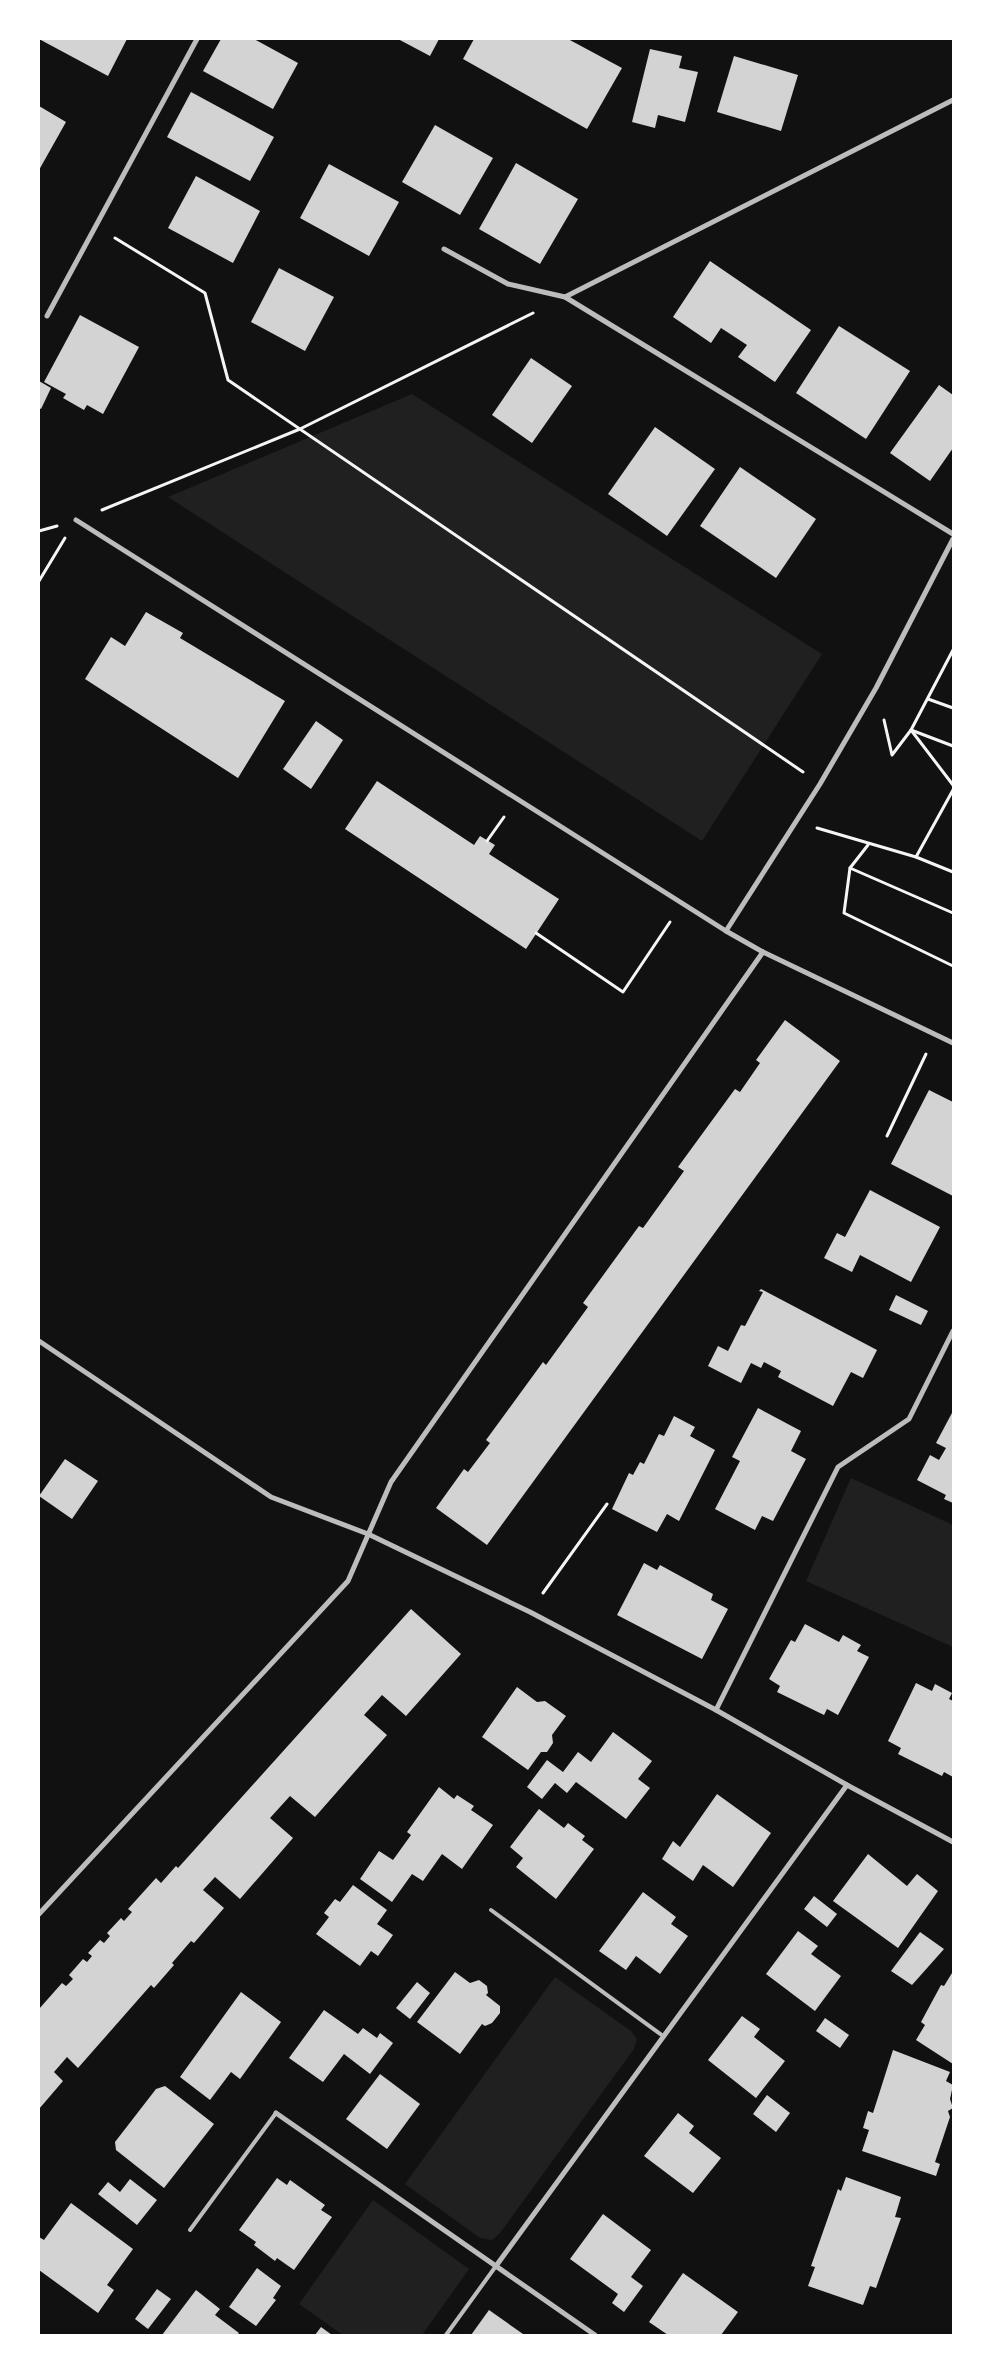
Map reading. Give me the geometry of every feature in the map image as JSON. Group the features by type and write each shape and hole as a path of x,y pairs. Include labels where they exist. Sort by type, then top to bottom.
{"street":[{"path":"47,316 197,39"},
{"path":"565,297 953,100"},
{"path":"444,250 508,284 565,297 953,534"},
{"path":"76,520 726,931 763,952 953,1043"},
{"path":"726,931 798,820 876,688 953,540"},
{"path":"39,1914 348,1581 392,1482 763,952"},
{"path":"716,1710 838,1467 909,1418 953,1331"},
{"path":"39,1341 271,1497 368,1534 530,1612 716,1710 847,1785 953,1842"},
{"path":"496,2266 847,1785"},
{"path":"276,2113 595,2335"}],"lane":[{"path":"491,1910 663,2036"},
{"path":"190,2230 276,2113"},
{"path":"446,2335 496,2266"}],"path":[{"path":"96,226 205,293 228,380 820,784"},
{"path":"39,581 76,520 300,429 565,297"},
{"path":"876,688 892,755 911,730 953,650"},
{"path":"948,660 953,662"},
{"path":"928,700 953,708"},
{"path":"911,730 953,746"},
{"path":"911,730 953,786"},
{"path":"916,858 953,790"},
{"path":"798,820 868,845 916,858 953,872"},
{"path":"487,841 491,836"},
{"path":"868,845 850,868 844,913 953,966"},
{"path":"850,868 953,913"},
{"path":"536,933 623,992 683,903"},
{"path":"887,1136 935,1035"},
{"path":"530,1612 607,1504"}],"shaded area":[{"path":"412,394 822,654 702,841 168,497"},
{"path":"851,1478 953,1525 953,1647 806,1581"},
{"path":"555,1977 631,2031 637,2039 634,2049 500,2233 492,2240 480,2238 405,2184"},
{"path":"373,2200 469,2269 422,2335 343,2335 299,2304"}],"building":[{"path":"39,39 127,39 108,76"},
{"path":"221,39 254,39 298,63 273,109 203,71"},
{"path":"398,39 439,39 430,56"},
{"path":"474,39 568,39 622,68 587,129 463,59"},
{"path":"650,49 682,56 679,68 698,72 685,122 658,115 655,128 632,122"},
{"path":"734,56 798,75 781,131 717,112"},
{"path":"191,92 274,137 250,181 167,137"},
{"path":"39,106 66,122 39,170"},
{"path":"435,125 493,158 460,215 402,182"},
{"path":"516,163 578,199 540,264 479,229"},
{"path":"329,164 399,202 369,256 300,218"},
{"path":"196,176 260,211 233,263 168,228"},
{"path":"710,261 811,330 775,382 738,357 747,345 721,328 711,343 673,317"},
{"path":"279,268 334,297 305,351 251,322"},
{"path":"80,315 139,347 103,414 87,405 84,410 63,398 66,394 44,382"},
{"path":"839,326 910,371 866,439 796,393"},
{"path":"531,358 572,386 532,443 492,415"},
{"path":"39,381 51,388 41,409 39,408"},
{"path":"939,385 953,395 953,448 930,481 890,453"},
{"path":"655,427 715,469 667,536 608,494"},
{"path":"740,467 816,519 776,578 700,526"},
{"path":"146,612 183,633 180,638 285,701 238,778 85,679 111,637 125,646"},
{"path":"316,721 343,740 311,789 283,769"},
{"path":"377,781 474,845 480,836 495,845 489,854 559,899 526,949 345,829"},
{"path":"785,1020 840,1061 487,1545 436,1508 464,1469 468,1472 490,1443 486,1440 543,1362 546,1365 588,1307 583,1303 639,1226 643,1228 684,1171 678,1167 735,1089 740,1092 760,1063 756,1060"},
{"path":"929,1090 953,1102 953,1196 891,1164"},
{"path":"870,1190 940,1227 911,1282 860,1255 852,1272 824,1258 837,1233 845,1237"},
{"path":"761,1289 877,1350 863,1378 851,1372 833,1406 778,1377 781,1371 764,1362 761,1368 751,1363 741,1383 708,1366 718,1346 728,1351 741,1325 745,1326 763,1292 759,1291"},
{"path":"896,1295 928,1311 921,1325 889,1310"},
{"path":"758,1408 801,1431 791,1451 806,1459 773,1521 762,1516 755,1530 715,1509 740,1461 732,1457"},
{"path":"953,1411 953,1503 944,1499 946,1495 917,1480 930,1455 939,1460 946,1448 936,1443"},
{"path":"674,1416 695,1427 690,1436 715,1450 679,1521 667,1514 657,1532 612,1509 629,1473 633,1475 640,1462 644,1464 659,1434 664,1436"},
{"path":"65,1459 98,1481 72,1519 39,1496"},
{"path":"644,1563 657,1570 660,1565 713,1594 711,1600 728,1609 702,1659 617,1615"},
{"path":"411,1609 461,1654 406,1716 382,1695 364,1715 387,1735 315,1817 290,1796 270,1818 293,1838 240,1899 215,1877 203,1890 224,1908 194,1943 191,1941 154,1988 151,1985 78,2068 67,2057 54,2072 63,2081 39,2109 39,2009 62,1983 66,1986 73,1979 69,1975 83,1959 87,1962 92,1956 88,1953 100,1940 104,1943 110,1936 107,1933 121,1918 124,1921 132,1912 128,1909 156,1878 161,1883 176,1866 178,1868"},
{"path":"805,1624 839,1642 843,1635 861,1645 857,1651 869,1657 838,1715 827,1709 824,1715 777,1692 780,1686 769,1679 791,1640 795,1642"},
{"path":"916,1683 932,1691 935,1684 952,1693 949,1699 953,1701 953,1777 944,1772 942,1776 898,1754 901,1748 888,1741"},
{"path":"517,1687 537,1702 545,1701 566,1716 552,1735 553,1743 547,1752 541,1752 528,1770 482,1737"},
{"path":"613,1732 652,1761 638,1779 650,1788 626,1819 576,1782 567,1793 555,1783 542,1799 527,1787 547,1760 563,1772 578,1752 591,1762"},
{"path":"439,1787 454,1799 457,1795 474,1806 471,1810 493,1825 462,1869 442,1854 423,1881 412,1874 392,1902 360,1879 379,1851 393,1860 411,1835 407,1832"},
{"path":"717,1794 771,1833 733,1887 703,1865 693,1881 662,1859 673,1841 680,1847"},
{"path":"539,1809 564,1828 568,1823 585,1836 582,1840 594,1849 556,1899 516,1867 523,1858 510,1847"},
{"path":"868,1854 907,1886 917,1874 938,1891 898,1948 833,1901"},
{"path":"353,1885 387,1910 377,1924 393,1935 378,1956 371,1951 360,1966 316,1934 329,1917 324,1913 335,1899 340,1902"},
{"path":"643,1892 676,1917 671,1924 688,1936 660,1974 636,1956 626,1970 599,1951"},
{"path":"814,1896 837,1914 827,1927 804,1909"},
{"path":"798,1931 818,1946 811,1954 841,1976 815,2011 766,1974"},
{"path":"920,1932 944,1949 912,1985 891,1971"},
{"path":"455,1972 470,1983 479,1980 487,1986 488,1993 486,1995 500,2006 500,2013 492,2023 485,2026 482,2024 460,2054 417,2022"},
{"path":"952,1973 953,2064 916,2040 925,2025 921,2022 941,1985 944,1986"},
{"path":"417,1982 430,1993 410,2019 396,2008"},
{"path":"241,1992 281,2022 240,2079 231,2072 210,2100 180,2077"},
{"path":"324,2010 358,2034 363,2028 377,2038 380,2033 393,2043 370,2074 344,2054 323,2082 289,2058"},
{"path":"742,2016 760,2029 754,2037 785,2061 756,2098 708,2060"},
{"path":"825,2018 849,2035 840,2048 816,2031"},
{"path":"893,2050 950,2072 946,2081 953,2085 950,2099 953,2108 948,2111 950,2117 935,2162 940,2164 936,2176 862,2151 869,2130 863,2128 868,2111 873,2113"},
{"path":"380,2074 420,2104 387,2149 346,2119"},
{"path":"165,2086 214,2124 164,2188 116,2150 115,2142 156,2089"},
{"path":"767,2095 790,2113 776,2132 753,2114"},
{"path":"678,2113 694,2126 689,2133 721,2158 693,2193 644,2156"},
{"path":"846,2177 901,2197 895,2217 901,2218 876,2288 870,2286 863,2305 808,2286 815,2267 811,2266 838,2189 841,2191"},
{"path":"277,2178 287,2185 290,2180 325,2205 321,2210 332,2217 294,2270 277,2258 275,2261 254,2245 256,2242 239,2230"},
{"path":"130,2179 157,2200 137,2225 98,2194 108,2182 120,2192"},
{"path":"71,2203 133,2249 107,2285 114,2290 98,2313 39,2270 39,2237 44,2240"},
{"path":"603,2214 651,2250 631,2277 643,2286 624,2312 612,2303 618,2294 570,2259"},
{"path":"257,2268 281,2286 273,2298 276,2300 256,2326 229,2307"},
{"path":"683,2273 738,2312 721,2335 668,2335 649,2322"},
{"path":"157,2289 171,2299 148,2329 135,2319"},
{"path":"196,2290 220,2309 215,2315 239,2333 237,2335 162,2335"},
{"path":"489,2310 523,2334 471,2335"},
{"path":"321,2327 332,2335 315,2335"}]}
